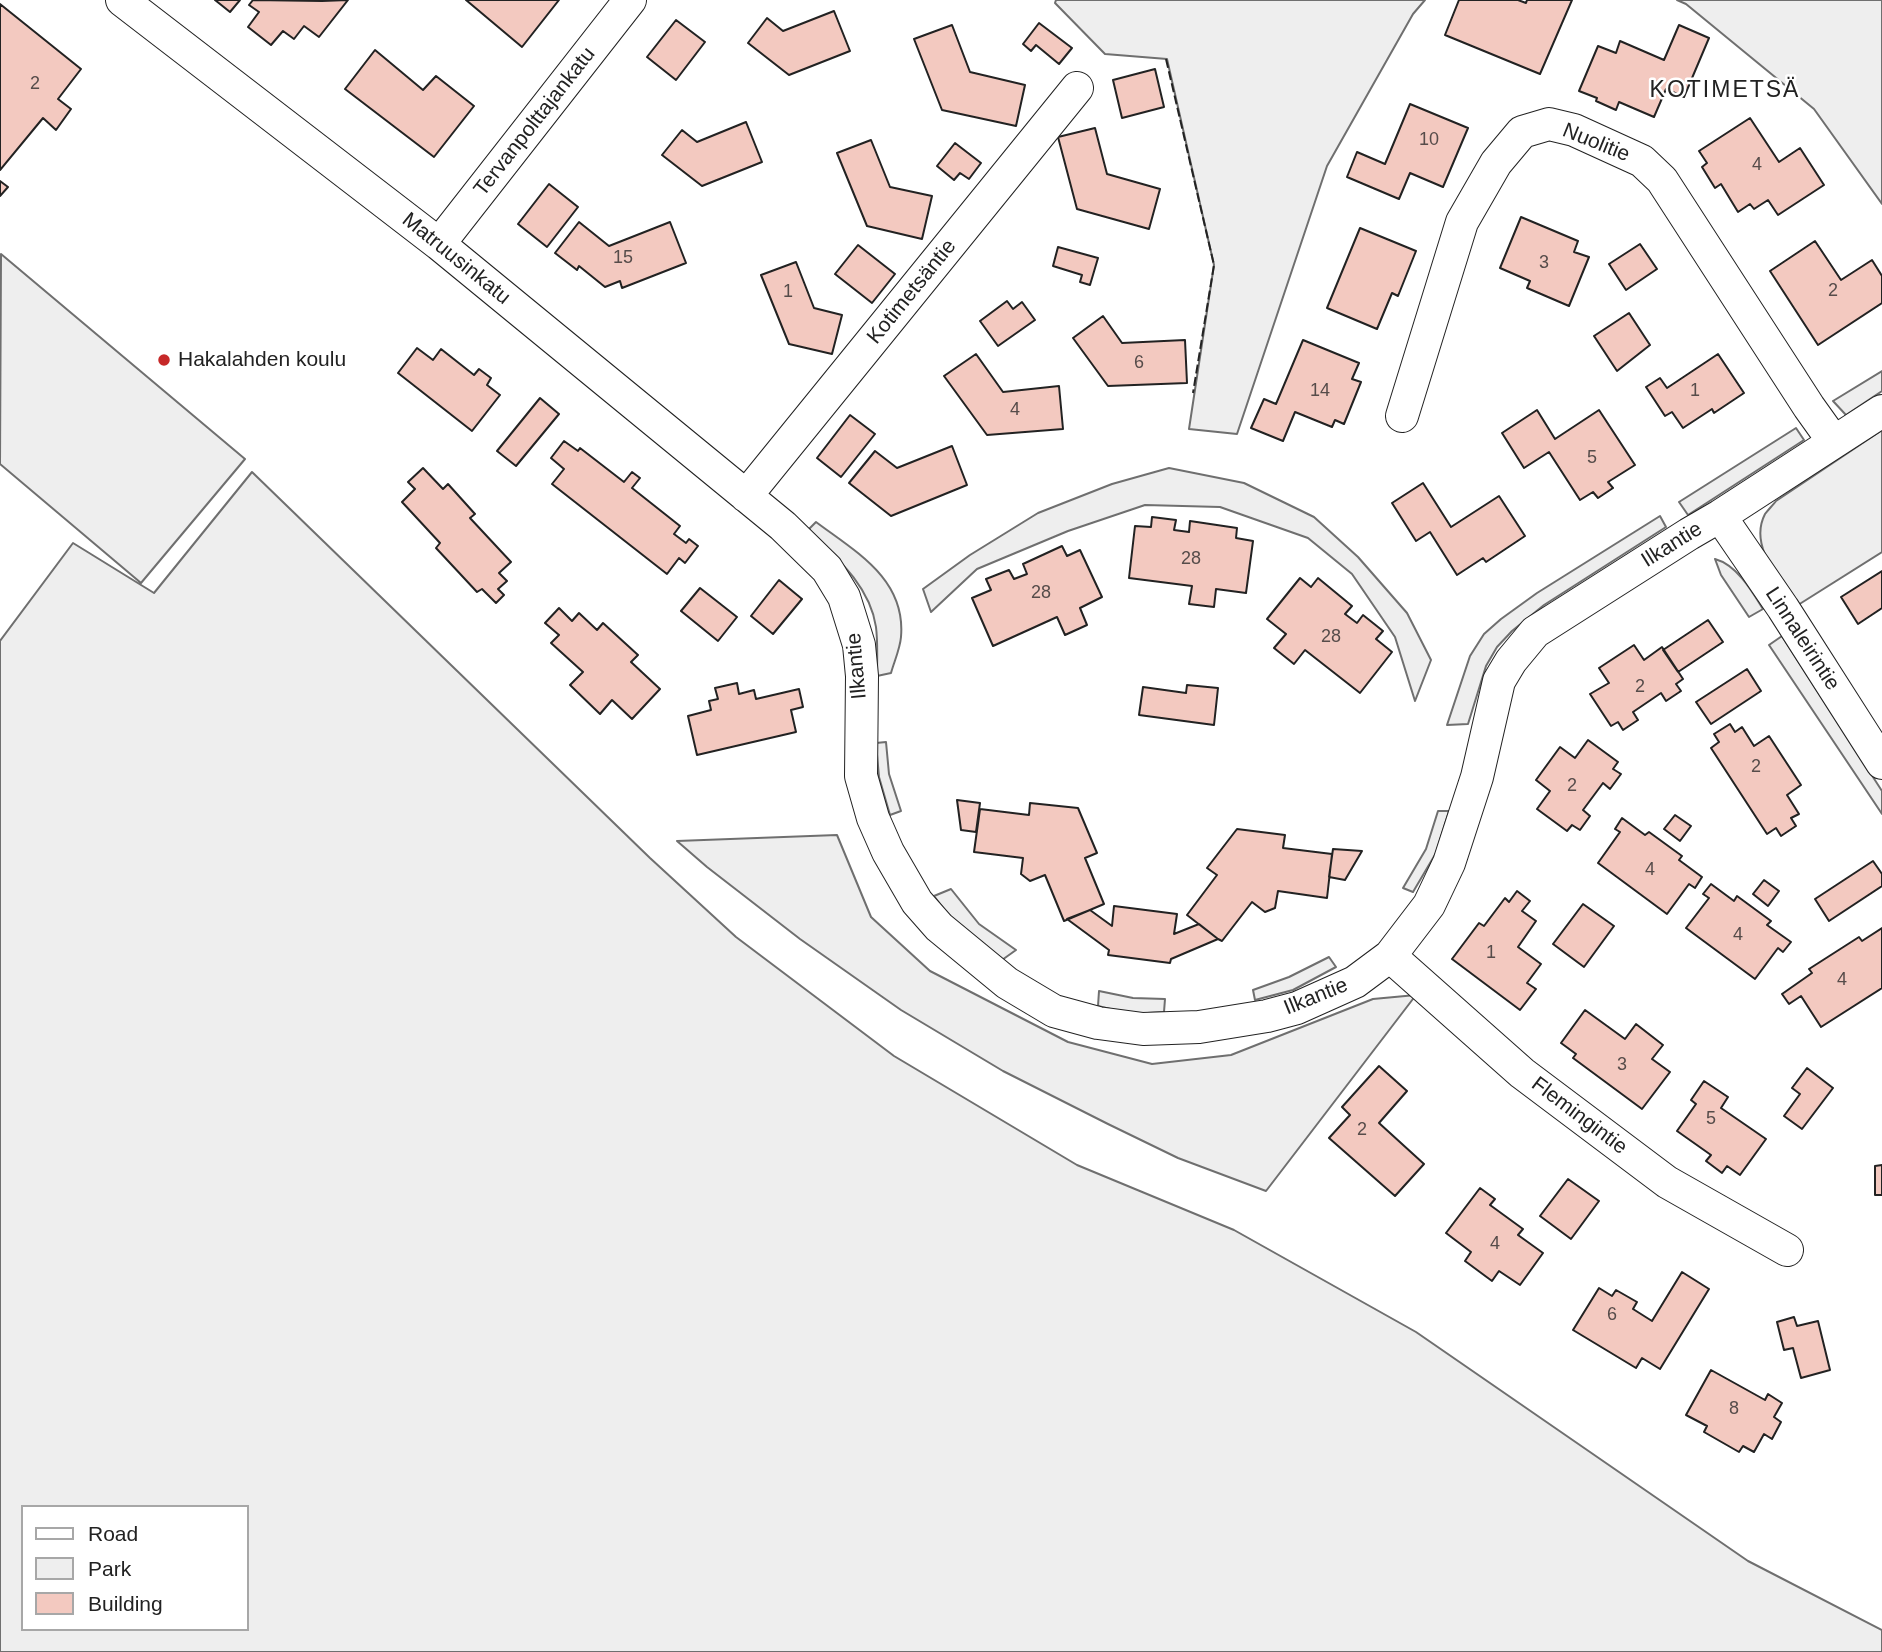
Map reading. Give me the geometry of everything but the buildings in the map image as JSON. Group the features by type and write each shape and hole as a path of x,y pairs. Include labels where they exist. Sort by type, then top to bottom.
{"street":[{"name":"Matruusinkatu","path":"122,0 439,244 783,526"},
{"name":"Tervanpolttajankatu","path":"439,244 630,0"},
{"name":"Kotimetsäntie","path":"746,496 1077,88"},
{"name":"Nuolitie","path":"1402,416 1462,222 1496,163 1522,132 1549,124 1574,130 1642,162 1662,180 1834,442"},
{"name":"Ilkantie","path":"783,526 827,569 844,597 859,645 862,676 861,776 873,818 888,852 917,902 939,927 1007,983 1054,1011 1098,1023 1143,1029 1199,1027 1267,1016 1297,1008 1355,982 1390,956 1429,905 1449,863 1477,777 1499,681 1511,661 1535,632 1882,411"},
{"name":"Linnaleirintie","path":"1720,516 1783,608 1882,763"},
{"name":"Flemingintie","path":"1390,956 1522,1073 1667,1182 1787,1250"}],"green space":[{"path":"1056,0 1425,0 1413,14 1327,166 1237,434 1189,429 1214,265 1167,59 1105,54 1055,3"},
{"path":"1677,0 1882,0 1882,204 1814,109 1686,4"},
{"path":"1,254 245,459 141,583 0,464"},
{"path":"1882,371 1882,391 1846,415 1833,401"},
{"path":"1796,428 1804,440 1688,515 1679,502"},
{"path":"1882,430 1882,552 1798,605 1763,551 1761,526 1765,514 1776,501"},
{"path":"1169,468 1244,483 1314,517 1358,557 1407,613 1431,660 1415,701 1395,637 1352,574 1308,538 1220,507 1145,505 1068,531 977,569 931,612 923,589 970,555 1038,513 1112,484"},
{"path":"252,472 650,858 736,937 894,1056 1077,1165 1234,1230 1416,1332 1748,1561 1882,1630 1882,1652 0,1652 0,641 73,543 154,593"},
{"path":"1660,516 1666,527 1544,605 1512,631 1497,647 1486,666 1468,724 1447,725 1470,656 1484,634 1537,593"},
{"path":"816,522 862,556 887,583 895,599 900,617 901,637 891,673 877,676 877,633 873,612 850,573 808,530"},
{"path":"1715,559 1737,573 1763,609 1749,617 1721,575"},
{"path":"1782,636 1882,791 1882,814 1769,645"},
{"path":"886,742 889,774 901,811 890,815 879,777 876,743"},
{"path":"1438,811 1449,811 1436,853 1413,892 1403,888 1426,849"},
{"path":"837,835 871,917 930,971 1068,1042 1152,1064 1231,1055 1373,999 1416,995 1266,1191 1178,1158 1003,1071 901,1010 800,939 677,841"},
{"path":"951,889 979,924 1016,950 1002,960 959,929 934,896"},
{"path":"1329,957 1336,967 1293,990 1255,1000 1253,990 1289,977"},
{"path":"1099,991 1133,998 1165,999 1164,1012 1131,1014 1098,1006"}],"fence":[{"path":"1166,59 1214,265 1193,393"}],"place":[{"name":"Hakalahden koulu","path":"164,360"}],"district":[{"name":"KOTIMETSÄ","path":"1725,91"}]}
